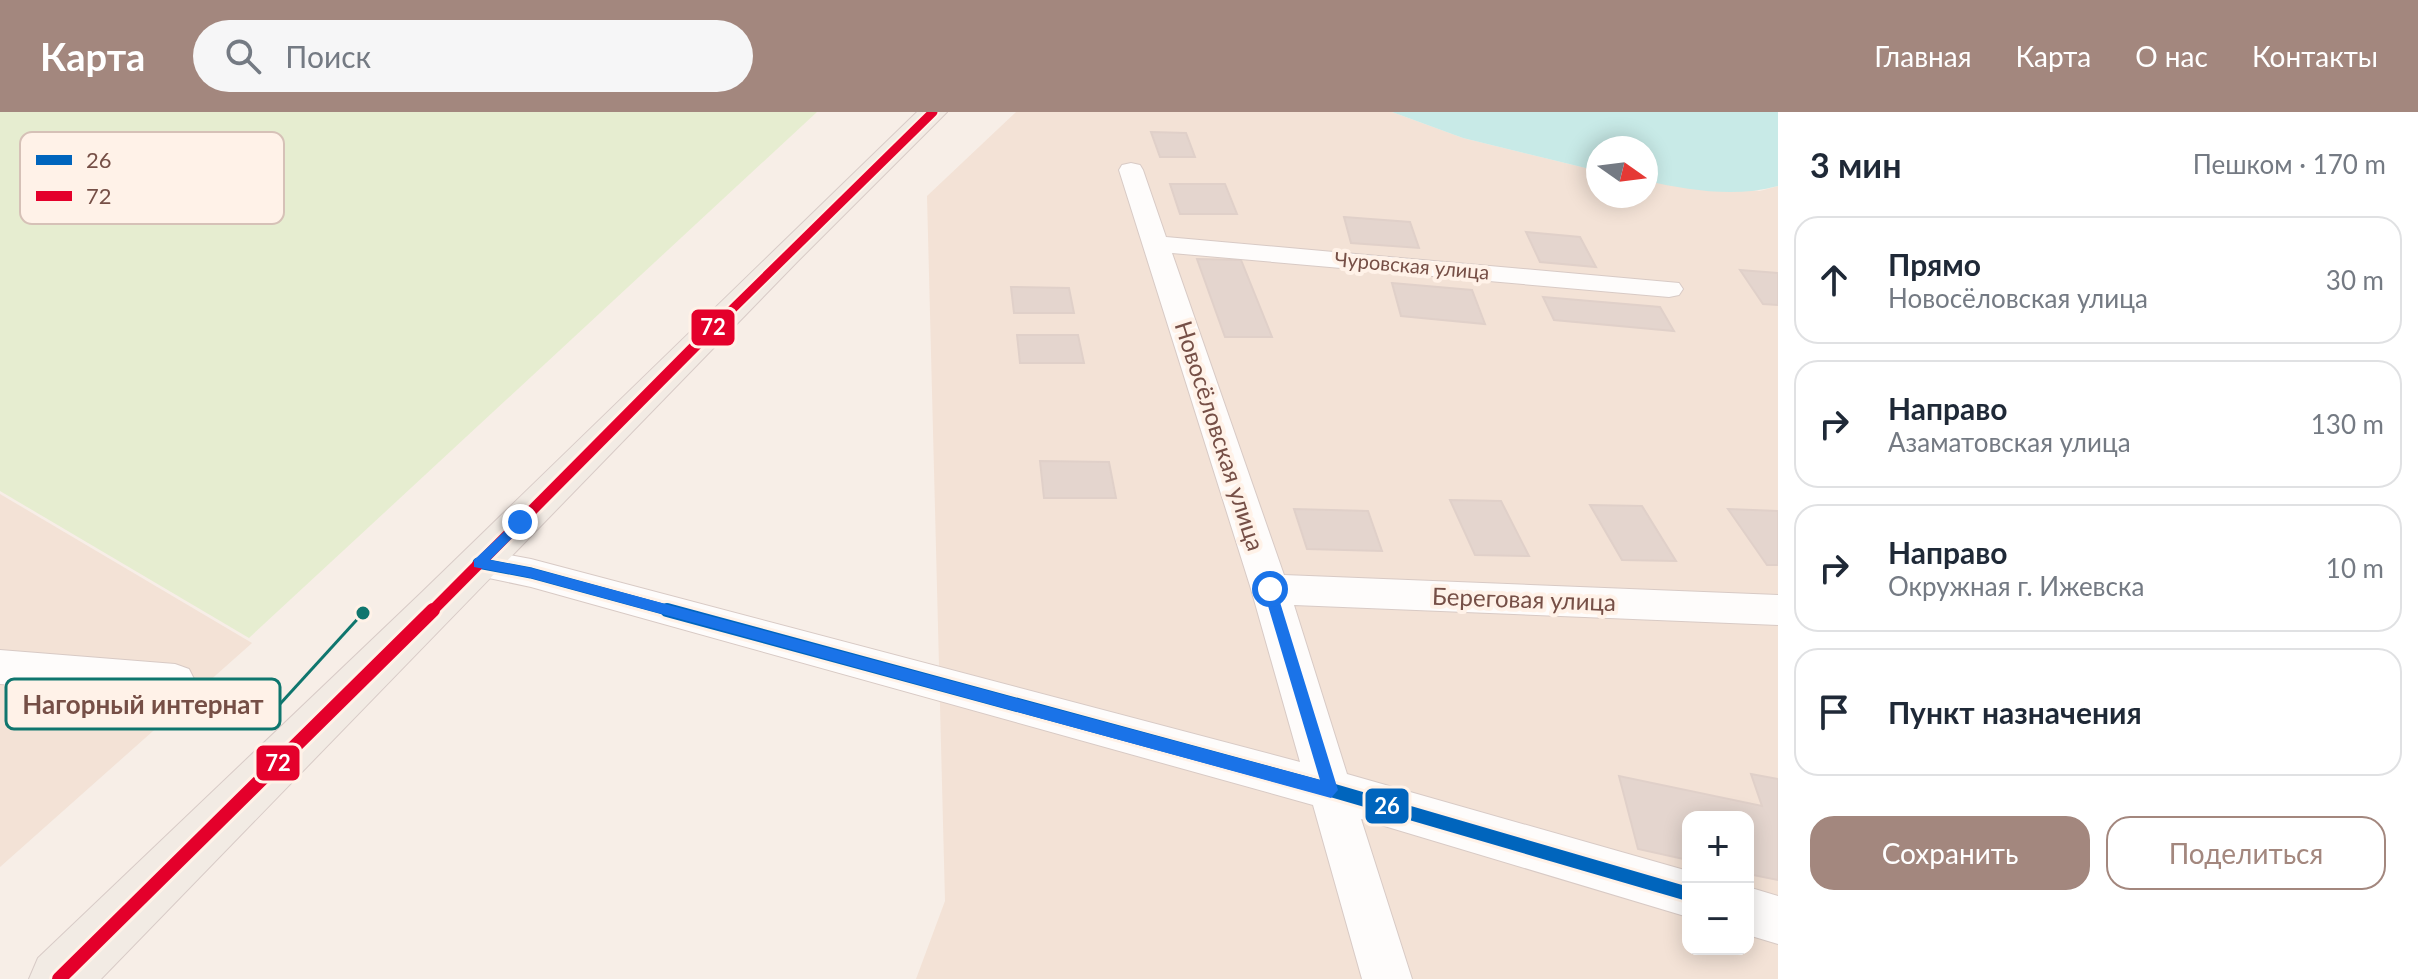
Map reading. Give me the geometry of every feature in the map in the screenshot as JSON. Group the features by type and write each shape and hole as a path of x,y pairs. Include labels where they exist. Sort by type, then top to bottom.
{"main road":[{"path":"59,979 785,255 933,112"}],"street":[{"name":"Новосёловская улица","path":"1131,170 1270,589 1387,979"},
{"name":"Чуровская улица","path":"1155,244 1669,289"},
{"path":"478,563 531,573 1331,790 1682,892"},
{"name":"Береговая улица","path":"1270,589 1778,610"},
{"path":"0,667 175,681"},
{"path":"1754,913 1778,920"}],"shaded area":[{"path":"1016,112 1392,112 1463,138 1586,168 1586,208 1658,208 1658,182 1760,191 1778,186 1778,979 916,979 945,901 927,196"},
{"path":"0,494 252,643 0,867"}],"green space":[{"path":"0,112 817,112 249,638 0,491"}],"water":[{"path":"1392,112 1778,112 1778,186 1728,192 1658,183 1658,136 1586,136 1586,168 1463,138"}],"building":[{"path":"1151,132 1186,133 1195,157 1160,157"},
{"path":"1170,184 1225,184 1237,214 1180,214"},
{"path":"1344,217 1410,222 1419,248 1351,243"},
{"path":"1526,232 1580,237 1596,267 1540,262"},
{"path":"1197,259 1241,260 1272,337 1225,337"},
{"path":"1740,270 1778,273 1778,305 1763,304"},
{"path":"1392,283 1472,290 1485,324 1401,316"},
{"path":"1011,287 1069,288 1074,313 1014,313"},
{"path":"1543,297 1660,307 1674,331 1554,320"},
{"path":"1017,335 1078,335 1084,363 1020,363"},
{"path":"1040,461 1109,462 1116,498 1044,498"},
{"path":"1450,500 1501,501 1529,556 1475,555"},
{"path":"1590,505 1642,506 1676,561 1622,560"},
{"path":"1294,509 1368,511 1382,551 1307,549"},
{"path":"1728,509 1778,511 1778,565 1767,565"},
{"path":"1751,774 1778,779 1778,880 1754,875 1754,811 1682,811 1682,859 1638,849 1619,776 1762,806"}],"transit line":[{"name":"72","path":"59,979 438,605 785,255 933,112"},
{"name":"26","path":"478,563 531,573 1331,790 1682,892"}],"place":[{"name":"Нагорный интернат","path":"363,613"}],"route":[{"path":"520,522 478,563 531,573 1331,790 1270,589"}]}
